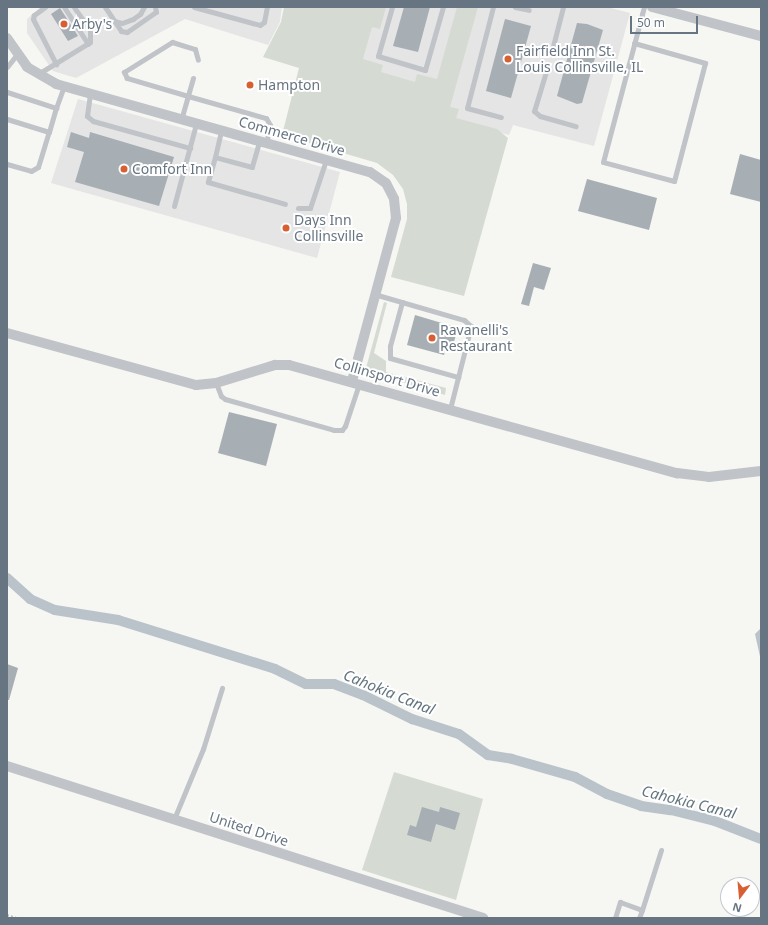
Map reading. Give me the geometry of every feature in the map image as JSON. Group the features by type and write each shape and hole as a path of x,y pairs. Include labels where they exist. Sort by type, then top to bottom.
{"street":[{"path":"652,7 761,36"},
{"name":"Commerce Drive","path":"7,38 17,54 37,75 64,86 262,143 370,172 386,183 394,199 396,218 374,294 355,383"},
{"name":"Collinsport Drive","path":"7,333 188,384 216,383 275,365 297,366 677,472 709,477 761,471"},
{"name":"United Drive","path":"7,766 483,918"}],"lane":[{"path":"46,7 34,15 33,19 56,64"},
{"path":"64,7 89,43"},
{"path":"74,7 90,30 89,43"},
{"path":"105,7 121,31 127,32 156,12 155,7"},
{"path":"114,21 122,23 133,19 140,14 144,7"},
{"path":"194,7 260,25 264,22 267,7"},
{"path":"392,7 378,56 425,70 443,7"},
{"path":"494,7 467,108 501,117"},
{"path":"515,7 529,10"},
{"path":"551,54 563,7"},
{"path":"634,43 705,63 674,181 603,162 634,43 644,7"},
{"path":"198,60 195,49 172,42 124,72 127,78 266,118 270,125 252,167 215,157"},
{"path":"37,75 89,43"},
{"path":"7,67 17,54"},
{"path":"548,65 534,111 540,116 576,126"},
{"path":"181,120 193,78"},
{"path":"7,164 31,170 38,167 64,86"},
{"path":"7,92 56,108"},
{"path":"90,94 87,116 93,121 190,148"},
{"path":"7,119 49,132"},
{"path":"174,206 196,124"},
{"path":"221,131 208,182 285,204"},
{"path":"298,208 310,208 326,160"},
{"path":"374,294 464,320 471,326 450,409"},
{"path":"402,302 390,346 390,358 458,377"},
{"path":"216,383 221,396 225,399 334,430 345,426 355,383"},
{"path":"174,819 203,749 222,688"},
{"path":"639,918 661,850"},
{"path":"615,918 620,902 642,910"}],"path":[{"path":"7,915 17,918"}],"shaded area":[{"path":"41,7 282,7 280,22 268,45 185,19 76,78 53,71 27,33 27,19"},
{"path":"284,7 386,7 380,29 372,27 363,59 383,65 381,72 415,82 417,74 437,79 457,7 478,7 450,107 459,109 456,118 497,129 508,138 464,296 391,277 407,219 407,204 403,189 393,175 377,163 282,135 299,68 263,57 281,22"},
{"path":"371,7 607,7 630,13 594,146 513,125 509,135 446,118 354,65"},
{"path":"78,99 340,172 317,258 51,183"},
{"path":"384,302 387,303 374,353 386,361 386,372 446,388 445,395 368,372 366,368"},
{"path":"761,628 761,661 755,634"},
{"path":"394,772 483,799 456,900 362,870"}],"building":[{"path":"404,7 430,7 418,52 393,46"},
{"name":"Arby's","path":"60,8 78,36 68,41 51,14"},
{"name":"Fairfield Inn St. Louis Collinsville, IL","path":"505,19 531,26 511,98 486,91"},
{"path":"577,23 587,24 603,30 582,103 577,104 557,96"},
{"name":"Comfort Inn","path":"71,132 89,138 90,132 174,157 159,206 75,182 84,152 67,147"},
{"path":"740,154 761,160 761,202 730,194"},
{"path":"587,179 657,198 649,230 578,211"},
{"path":"533,263 551,268 544,290 534,287 529,306 521,304"},
{"name":"Ravanelli's Restaurant","path":"415,315 455,327 455,330 457,331 452,349 446,347 444,355 407,345"},
{"path":"229,412 277,424 266,466 218,453"},
{"path":"7,664 18,668 9,700 7,700"},
{"path":"422,807 439,812 440,807 460,813 455,830 436,824 431,842 407,835 410,825 416,827"}],"waterway":[{"name":"Cahokia Canal","path":"7,578 30,599 55,610 118,620 275,669 306,684 334,684 363,695 412,719 459,734 488,755 512,759 575,777 607,794 641,806 671,810 715,821 761,839"}],"place":[{"name":"Arby's","path":"64,24"},
{"name":"Fairfield Inn St. Louis Collinsville, IL","path":"508,59"},
{"name":"Hampton","path":"250,85"},
{"name":"Comfort Inn","path":"124,169"},
{"name":"Days Inn Collinsville","path":"286,228"},
{"name":"Ravanelli's Restaurant","path":"432,338"}]}
